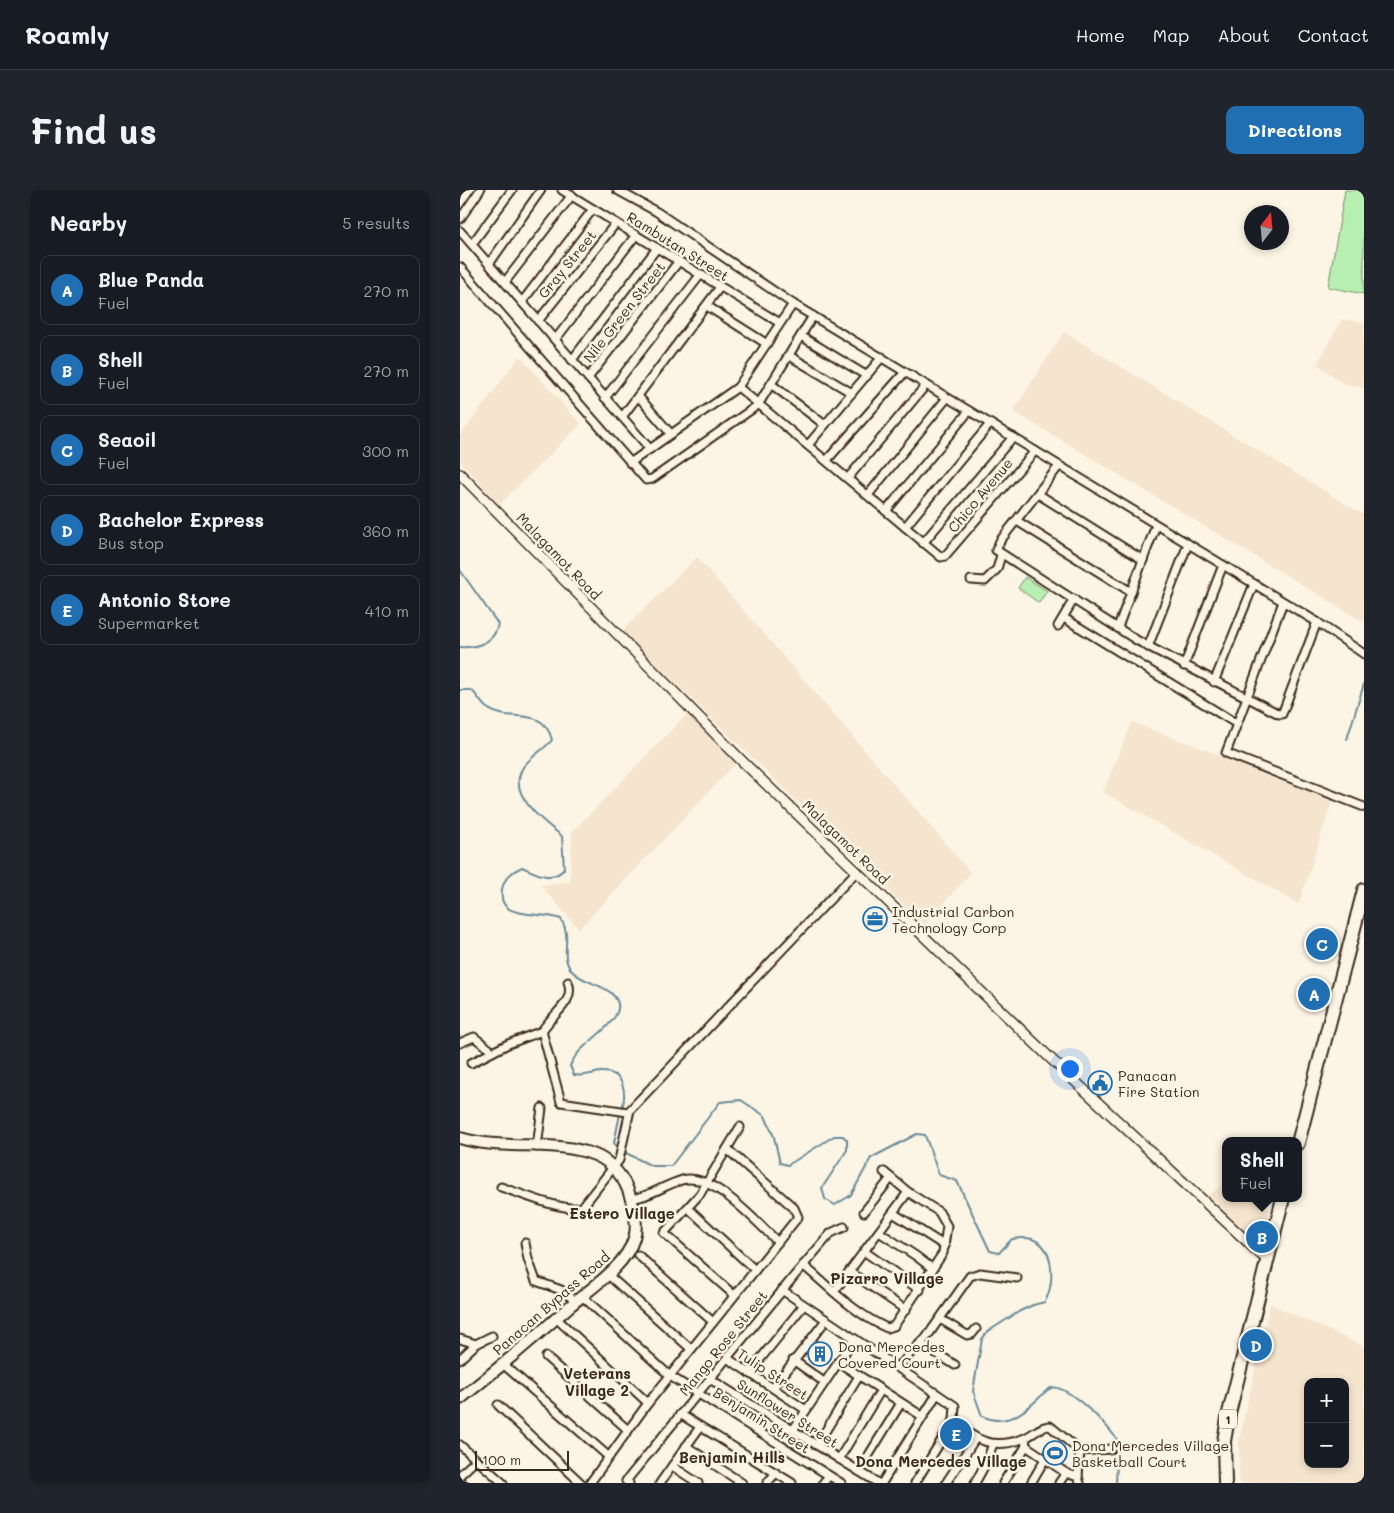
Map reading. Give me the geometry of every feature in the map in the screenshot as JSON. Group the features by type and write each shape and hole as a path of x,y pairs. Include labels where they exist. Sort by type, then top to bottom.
{"highway":[{"path":"1300,1137 1364,890"},
{"name":"1","path":"1225,1483 1224,1441 1229,1413 1282,1202"}],"main road":[{"name":"Panacan Bypass Road","path":"460,1138 480,1143 588,1153 602,1159 614,1169 626,1186 631,1199 635,1220 634,1238 623,1258 503,1364 460,1399"}],"street":[{"path":"460,219 480,190"},
{"path":"472,244 512,190"},
{"path":"489,264 541,190"},
{"name":"Rambutan Street","path":"562,190 780,323"},
{"path":"617,190 657,212 793,304 1317,622 1364,654"},
{"path":"505,282 572,195"},
{"path":"522,302 593,209"},
{"name":"Gray Street","path":"538,321 616,223"},
{"path":"460,231 650,449"},
{"path":"555,340 636,235"},
{"path":"572,360 658,248"},
{"name":"Nile Green Street","path":"588,378 679,261"},
{"path":"460,267 643,479 652,479 758,405 813,316"},
{"path":"605,398 701,274"},
{"path":"622,417 707,306 720,286"},
{"path":"630,463 738,387 793,304"},
{"path":"707,306 767,344"},
{"path":"801,336 867,376"},
{"path":"788,355 852,393"},
{"path":"808,445 882,357"},
{"path":"827,460 905,372"},
{"path":"771,384 825,425"},
{"path":"848,478 926,385"},
{"path":"738,387 827,460 923,543 1013,438"},
{"path":"638,396 671,434"},
{"path":"868,495 948,398"},
{"path":"886,511 969,411"},
{"path":"905,527 990,424"},
{"name":"Chico Avenue","path":"923,543 939,556 944,556 1034,451"},
{"path":"1060,466 997,546 997,552 1118,626 1148,647 1274,713 1282,714 1317,622"},
{"name":"Malagamot Road","path":"460,474 663,682 857,871 1049,1057 1267,1260"},
{"path":"1038,494 1142,560"},
{"path":"1017,520 1131,592"},
{"path":"1118,626 1156,524"},
{"path":"1148,647 1188,544"},
{"path":"971,580 985,581 997,570 1002,555"},
{"path":"1184,666 1223,565"},
{"path":"1214,682 1254,584"},
{"path":"1058,626 1074,600"},
{"path":"1283,602 1226,753 1364,807"},
{"path":"1064,618 1237,724"},
{"path":"501,1187 576,1210 587,1203 614,1169 622,1150 627,1111 857,871"},
{"path":"471,1063 492,1051 542,1031 553,1015 568,1000 571,992 568,982"},
{"path":"542,1031 560,1102 627,1111"},
{"path":"460,1043 474,1037 492,1051"},
{"path":"537,1147 542,1108"},
{"path":"734,1295 664,1233 688,1208 707,1184 740,1127"},
{"path":"590,1483 648,1403 796,1219 797,1211 727,1149"},
{"path":"803,1265 862,1314 887,1328 894,1326 933,1269 945,1246 948,1230 943,1218 928,1204 908,1192 884,1172"},
{"path":"864,1212 891,1178"},
{"path":"631,1199 645,1197 682,1180 707,1184 721,1190 778,1242"},
{"path":"834,1292 908,1192"},
{"path":"688,1208 755,1270"},
{"path":"894,1213 945,1246"},
{"name":"Mango Rose Street","path":"628,1482 680,1414 803,1265 831,1233 844,1227"},
{"path":"879,1232 933,1269"},
{"name":"Benjamin Street","path":"525,1243 528,1259 536,1281 579,1298 670,1376 841,1483"},
{"path":"865,1252 920,1290"},
{"path":"638,1255 713,1322"},
{"path":"850,1272 906,1310"},
{"path":"607,1274 691,1349"},
{"path":"898,1368 940,1319 967,1280 975,1274 1017,1278"},
{"path":"782,1290 955,1406 954,1420 915,1483"},
{"path":"749,1373 804,1305"},
{"path":"556,1318 648,1403"},
{"path":"940,1319 967,1335 972,1334 976,1329"},
{"path":"773,1388 826,1320"},
{"path":"460,1359 476,1344 492,1336"},
{"path":"460,1339 476,1344"},
{"path":"793,1430 854,1339"},
{"path":"920,1343 955,1365"},
{"path":"546,1358 628,1430"},
{"name":"Tulip Street","path":"727,1358 806,1410"},
{"path":"793,1360 824,1382"},
{"path":"838,1362 922,1416"},
{"path":"503,1364 609,1457"},
{"path":"817,1445 859,1376"},
{"name":"Sunflower Street","path":"710,1379 878,1483"},
{"path":"839,1458 881,1390"},
{"path":"882,1483 937,1394"},
{"path":"859,1471 901,1403"},
{"path":"498,1405 581,1483"},
{"path":"680,1414 792,1483"},
{"path":"954,1420 975,1438 993,1444 1025,1438 1043,1427 1050,1426 1080,1451 1111,1449"},
{"path":"660,1483 700,1426"},
{"path":"946,1483 975,1438"},
{"path":"1004,1483 1026,1446 1025,1438"},
{"path":"975,1483 986,1463 993,1444"},
{"path":"460,1445 503,1483"},
{"path":"686,1446 742,1483"},
{"path":"1026,1446 1045,1460 1079,1480 1080,1451"},
{"path":"460,1475 476,1460"},
{"path":"1030,1483 1045,1460"},
{"path":"672,1466 698,1483"},
{"path":"768,1483 776,1473"},
{"path":"1059,1483 1066,1473"},
{"path":"823,1483 829,1476"}],"shaded area":[{"path":"1342,319 1364,323 1364,388 1344,384 1317,364"},
{"path":"1064,332 1364,515 1364,622 1013,411"},
{"path":"520,356 581,424 499,505 460,461 460,436"},
{"path":"697,557 971,873 924,925 622,631"},
{"path":"688,713 737,762 579,929 540,885 570,882 572,832"},
{"path":"1132,722 1333,798 1299,904 1103,792"},
{"path":"1222,1186 1222,1202 1261,1202 1270,1210 1265,1232 1249,1234 1208,1195"},
{"path":"1270,1304 1364,1346 1364,1483 1239,1483 1239,1440"}],"green space":[{"path":"1345,190 1364,190 1364,294 1328,287"},
{"path":"1025,577 1047,591 1039,603 1018,588"},
{"name":"Dona Mercedes Village Basketball Court","path":"1050,1442 1067,1454 1061,1463 1044,1452"}],"waterway":[{"path":"460,570 498,624 493,636 489,640 478,645 460,647"},
{"path":"1347,739 1364,684"},
{"path":"460,690 471,690 487,708 496,713 525,716 541,722 552,740 528,761 522,769 519,779 520,789 530,807 546,824 562,836 564,869 554,875 544,876 522,867 509,875 505,881 502,889 502,899 512,911 561,919 566,933 566,958 571,970 581,978 609,991 618,1002 618,1010 615,1017 579,1052 570,1066 574,1075 601,1072 615,1075 624,1090 622,1109"},
{"path":"622,1151 652,1166 671,1166 720,1102 741,1100 765,1116 774,1137 780,1163 788,1165 834,1136 843,1136 847,1140 847,1150 822,1188 825,1199 835,1205 851,1195 871,1158 917,1134 925,1135 939,1175 957,1181 990,1251 999,1253 1012,1239 1030,1238 1040,1243 1049,1258 1051,1267 1050,1286 1045,1302 1020,1311 987,1332 982,1339 973,1391 982,1416 998,1420 1013,1417 1033,1404 1046,1391 1051,1388 1058,1388 1086,1406 1116,1438 1118,1444 1116,1483"},
{"path":"619,1149 614,1143 620,1114"}],"place":[{"name":"Industrial Carbon Technology Corp","path":"875,919"},
{"name":"Seaoil","path":"1322,944"},
{"name":"Blue Panda","path":"1314,994"},
{"name":"Panacan Fire Station","path":"1100,1083"},
{"name":"Shell","path":"1262,1237"},
{"name":"Bachelor Express","path":"1256,1345"},
{"name":"Dona Mercedes Covered Court","path":"820,1354"},
{"name":"Antonio Store","path":"956,1434"},
{"name":"Dona Mercedes Village Basketball Court","path":"1055,1453"}],"district":[{"name":"Estero Village","path":"622,1213"},
{"name":"Pizarro Village","path":"887,1278"},
{"name":"Veterans Village 2","path":"597,1382"},
{"name":"Benjamin Hills","path":"732,1457"},
{"name":"Dona Mercedes Village","path":"941,1461"}]}
